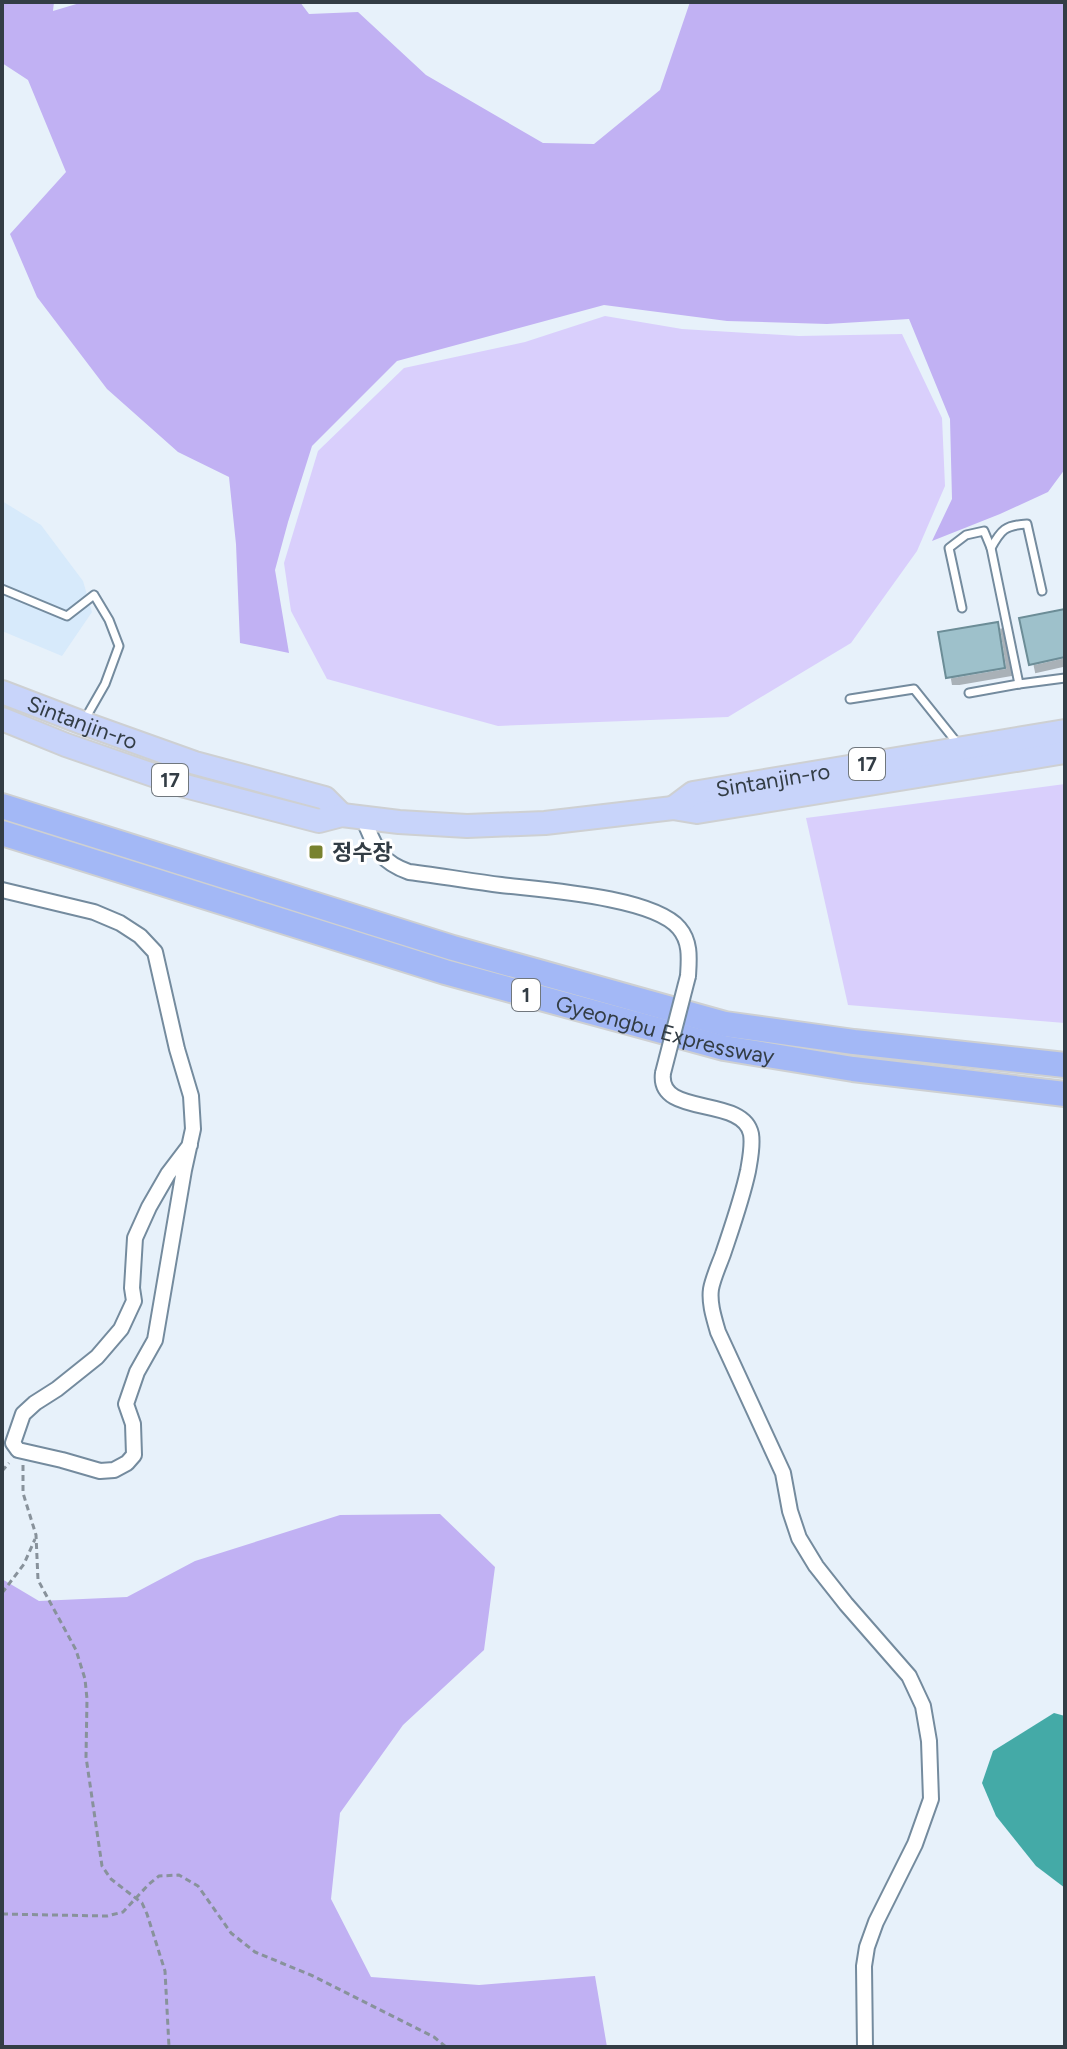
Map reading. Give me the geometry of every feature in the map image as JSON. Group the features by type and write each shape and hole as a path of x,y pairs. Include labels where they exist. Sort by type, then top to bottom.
{"highway":[{"name":"Gyeongbu Expressway","path":"2,806 453,948 725,1024 854,1042 1065,1065"},
{"name":"Gyeongbu Expressway","path":"2,833 445,972 724,1048 853,1069 1065,1094"}],"main road":[{"name":"Sintanjin-ro","path":"2,692 195,763 325,798 353,817"},
{"name":"Sintanjin-ro","path":"2,719 66,745 185,786 319,821 353,817 467,826 545,823 673,808 697,812 1065,752"},
{"name":"Sintanjin-ro","path":"673,808 693,793 1065,731"}],"street":[{"path":"353,817 385,860 409,872 633,905 666,918 678,927 687,940 688,976 662,1082 668,1092 681,1100 729,1112 746,1121 751,1133 752,1152 745,1183 711,1291 712,1312 718,1332 783,1473 799,1538 846,1604 909,1676 923,1706 929,1741 931,1799 915,1844 876,1922 867,1947 864,1966 865,2047"},
{"path":"2,890 94,912 140,936 155,952 191,1096 193,1129 155,1340 137,1372 126,1404 133,1424 134,1455 114,1470 100,1471 18,1450 13,1443 23,1414 97,1357 121,1329 134,1301 135,1238 156,1196 190,1145"}],"lane":[{"path":"991,548 999,532 1014,525 1027,524 1042,591"},
{"path":"962,608 949,548 966,535 984,531 991,548 1019,684"},
{"path":"2,589 67,616 94,595 109,620 119,646 105,684 83,723"},
{"path":"969,693 1065,678"},
{"path":"850,699 914,689 962,749"}],"path":[{"path":"18,1450 23,1463 23,1493 36,1535 38,1580 76,1650 85,1679 86,1757 102,1866 111,1879 136,1898 147,1914 165,1971 169,2047"},
{"path":"2,1593 24,1564 36,1535"},
{"path":"2,1914 107,1916 123,1912 159,1876 179,1875 198,1886 231,1933 255,1952 313,1976 434,2037 446,2047"}],"shaded area":[{"path":"2,2 54,2 53,11 83,2 300,2 309,14 358,12 426,75 543,143 594,144 660,90 690,2 1065,2 1065,469 1048,492 932,541 952,499 950,419 909,319 827,324 727,321 604,305 397,361 312,446 275,570 289,653 240,643 236,544 229,477 178,452 107,389 37,297 10,234 66,172 28,80 2,63"},
{"path":"605,316 682,329 799,336 902,334 942,418 945,486 917,551 851,643 728,717 498,726 327,679 291,611 284,563 318,451 404,368 525,342"},
{"path":"2,501 41,525 83,581 92,612 62,656 2,631"},
{"path":"1065,784 1065,1023 848,1005 806,818"},
{"path":"440,1514 495,1567 484,1650 403,1725 340,1813 331,1899 371,1977 479,1985 595,1976 607,2047 2,2047 2,1579 39,1601 127,1597 195,1561 340,1515"},
{"path":"1054,1713 1065,1716 1065,1888 1036,1866 996,1816 982,1783 993,1751"}],"building":[{"path":"1065,609 1065,657 1029,665 1019,618"},
{"path":"998,622 1005,668 946,678 938,632"}],"place":[{"name":"정수장","path":"316,852"}]}
